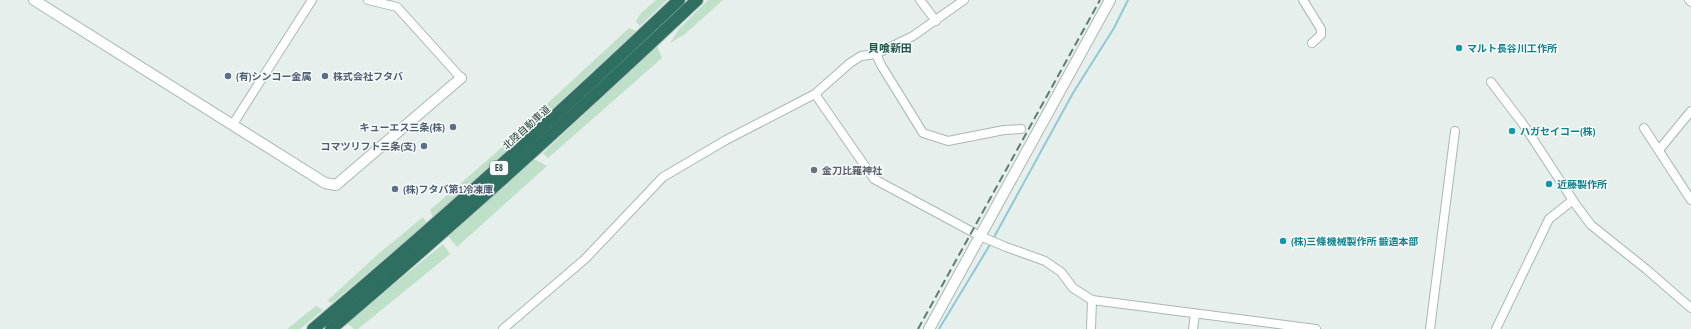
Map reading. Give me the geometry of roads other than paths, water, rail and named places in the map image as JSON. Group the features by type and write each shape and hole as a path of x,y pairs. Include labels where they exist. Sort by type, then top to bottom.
{"highway":[{"name":"北陸自動車道","path":"313,329 445,216 552,120 679,0"},
{"name":"E8","path":"331,329 503,180 611,82 697,0"}],"street":[{"path":"34,0 325,183 336,185 461,78 397,7 368,0"},
{"path":"233,124 312,0"},
{"path":"920,0 936,21"},
{"path":"503,329 585,258 663,177 726,140 815,94 850,63 861,56 876,54 914,36 964,0"},
{"path":"929,329 1110,0"},
{"path":"1303,0 1321,29 1321,35 1312,43"},
{"path":"876,54 881,65 923,133 948,141 1004,130 1021,129"},
{"path":"1491,82 1523,124 1591,225 1646,268 1691,308"},
{"path":"815,94 874,179 980,236 1045,261 1061,272 1073,288 1092,300 1316,329"},
{"path":"1659,150 1691,111"},
{"path":"1644,128 1691,200"},
{"path":"1430,329 1455,131"},
{"path":"1496,329 1549,219 1573,200"},
{"path":"1091,329 1092,300"},
{"path":"1193,329 1195,314"}],"waterway":[{"path":"993,239 1073,93 1114,28 1128,0"},
{"path":"939,329 991,243"}],"railway":[{"path":"918,329 1100,0"}],"place":[{"name":"マルト長谷川工作所","path":"1459,48"},
{"name":"(有)シンコー金属","path":"228,76"},
{"name":"株式会社フタバ","path":"325,76"},
{"name":"キューエス三条(株)","path":"453,127"},
{"name":"ハガセイコー(株)","path":"1512,131"},
{"name":"コマツリフト三条(支)","path":"424,146"},
{"name":"金刀比羅神社","path":"814,170"},
{"name":"近藤製作所","path":"1549,184"},
{"name":"(株)フタバ第1冷凍庫","path":"395,189"},
{"name":"(株)三條機械製作所 鍛造本部","path":"1283,241"}],"district":[{"name":"貝喰新田","path":"890,48"}]}
